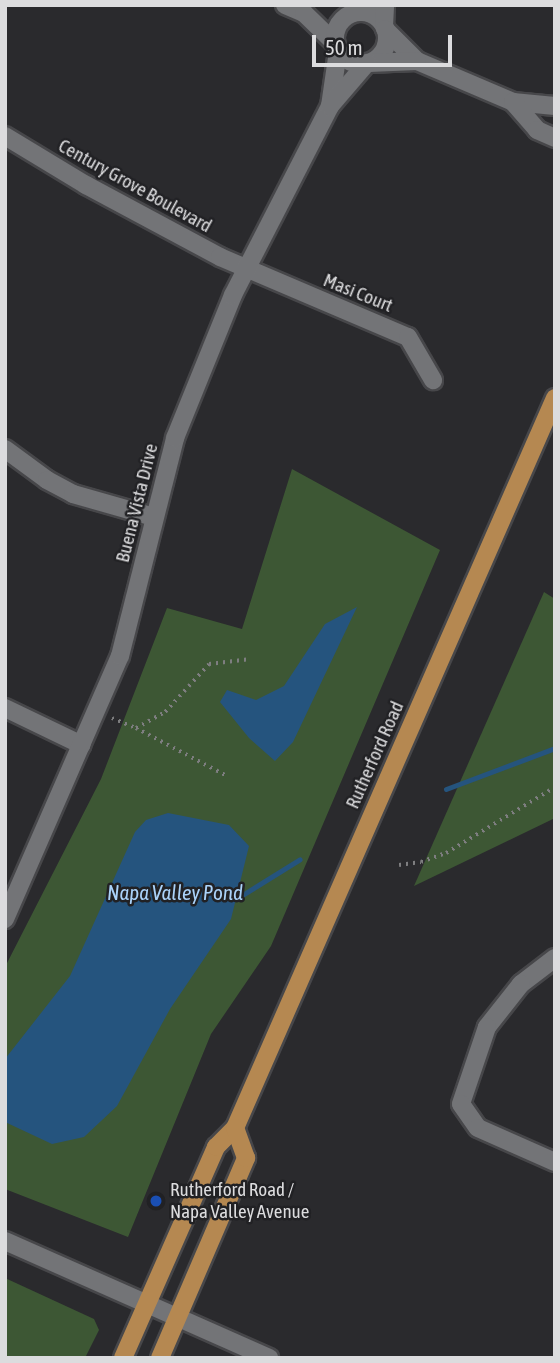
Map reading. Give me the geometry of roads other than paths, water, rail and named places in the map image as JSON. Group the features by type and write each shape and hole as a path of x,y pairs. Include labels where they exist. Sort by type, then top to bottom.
{"main road":[{"name":"Rutherford Road","path":"123,1358 216,1147 235,1128 555,398"},
{"path":"160,1358 246,1158 235,1128"}],"street":[{"path":"285,5 304,13 351,63 417,61"},
{"path":"368,63 385,48 385,5"},
{"path":"304,13 356,11 374,16 417,61 513,102 555,106"},
{"path":"337,47 337,28 356,11"},
{"name":"Buena Vista Drive","path":"330,106 337,47"},
{"name":"Buena Vista Drive","path":"5,919 120,656 175,438 233,295 330,106 368,63"},
{"path":"513,102 537,130 555,138"},
{"name":"Century Grove Boulevard","path":"5,136 86,185 247,269"},
{"name":"Masi Court","path":"247,269 408,337 433,380"},
{"path":"5,449 47,481 73,494 154,516"},
{"path":"5,709 82,745"},
{"path":"555,958 521,984 487,1027 461,1104 478,1128 555,1162"},
{"path":"5,1241 269,1358"}],"water":[{"path":"357,607 293,742 275,761 249,738 220,702 227,690 256,700 284,686 325,624"},
{"name":"Napa Valley Pond","path":"168,813 229,825 249,846 231,919 170,1009 117,1106 84,1137 52,1144 5,1122 5,1059 70,976 135,832 146,820"}],"waterway":[{"path":"446,789 555,748"},
{"path":"236,899 300,859"}],"place":[{"name":"Rutherford Road / Napa Valley Avenue","path":"156,1201"}]}
